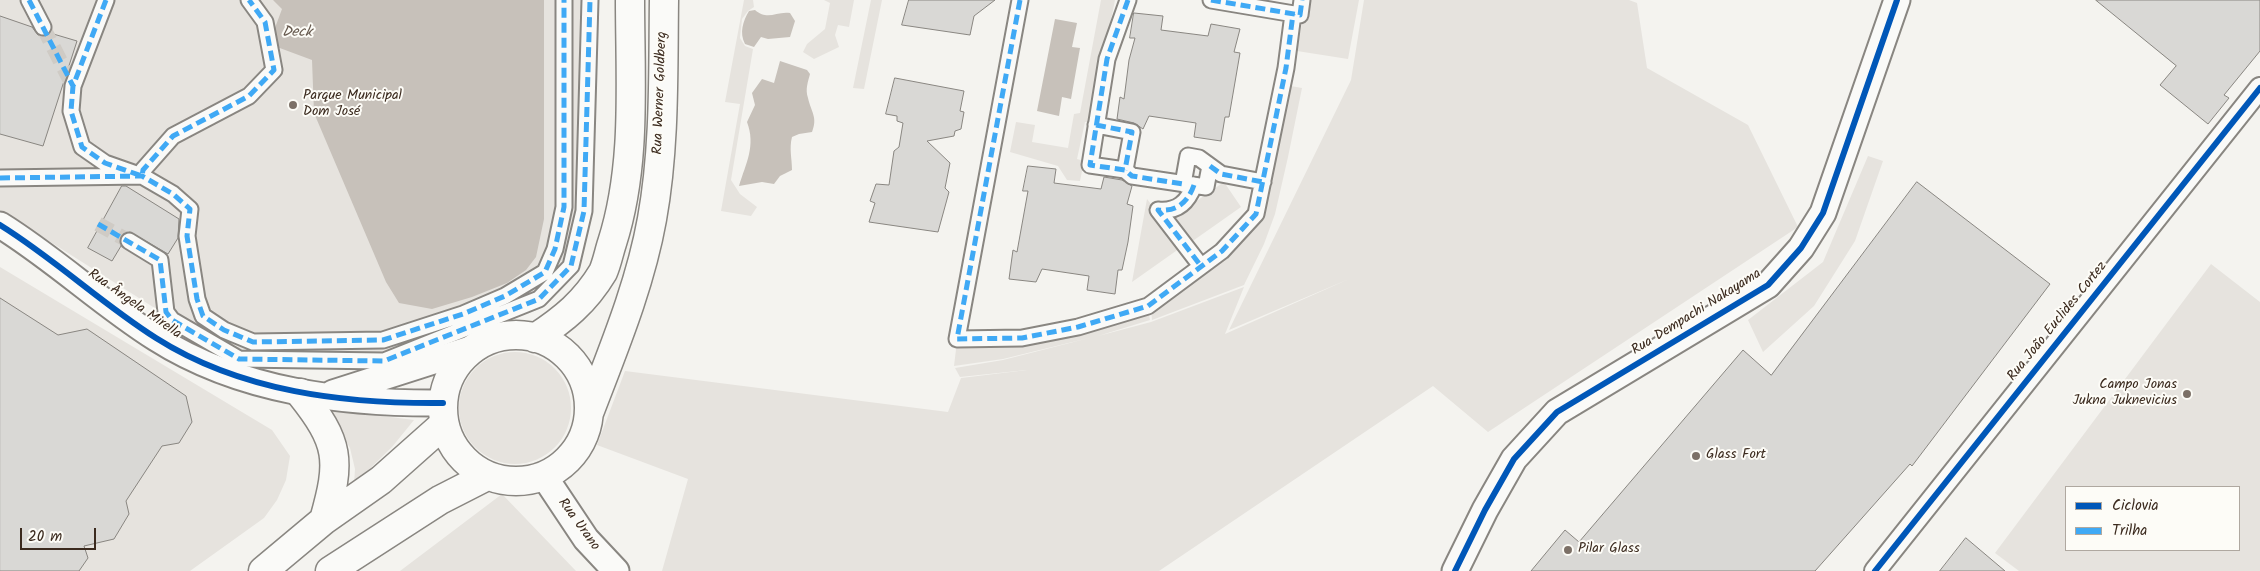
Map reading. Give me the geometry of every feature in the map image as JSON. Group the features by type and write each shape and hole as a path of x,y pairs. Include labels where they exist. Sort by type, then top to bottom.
{"main road":[{"path":"535,338 565,319 587,295 604,270 616,230 625,196 629,157 630,0"},
{"name":"Rua Werner Goldberg","path":"589,414 633,296 652,220 662,134 664,0"},
{"path":"515,335 535,338 558,348 576,366 587,389 589,414 584,434 575,452 561,466 544,476 515,482 487,476 467,463 453,446 444,414 448,381 460,361 477,347 495,338 515,335"},
{"path":"312,394 331,438 336,460 334,483 324,520"},
{"path":"263,571 324,520 382,480 444,414"},
{"path":"330,571 440,500 487,476"}],"street":[{"path":"29,0 43,27"},
{"path":"106,0 73,86 71,111 82,147 105,163 142,176 173,194 190,208 187,236 197,299 203,316 231,333 253,342 382,340 463,314 505,296 545,272 555,249 564,207 564,0"},
{"path":"142,176 143,170 173,136 250,96 274,70 264,22 249,0"},
{"path":"129,241 160,260 166,312 172,320 239,358 384,361 539,299 571,266 584,211 590,0"},
{"path":"1020,0 957,339 1022,338 1078,327 1148,306 1222,251 1256,214 1286,68 1293,14"},
{"path":"1128,0 1107,59 1090,165 1125,170 1132,176 1206,187 1210,166"},
{"path":"1211,0 1300,15 1302,0"},
{"name":"Rua Dempachi Nakayama","path":"1456,571 1485,510 1514,459 1557,412 1768,285 1801,248 1823,213 1897,0"},
{"name":"Rua João Euclides Cortez","path":"1874,571 2260,88"},
{"path":"1096,125 1132,132 1125,170"},
{"path":"1201,266 1158,210 1167,211 1179,208 1190,198 1188,156 1199,158 1222,174 1263,182"},
{"path":"0,178 142,176"},
{"name":"Rua Ângela Mirella","path":"0,225 147,332 179,351 217,369 312,394 391,403 444,414"},
{"path":"312,394 477,347"},
{"name":"Rua Urano","path":"544,476 586,539 616,571"}],"shaded area":[{"name":"Parque Municipal Dom José","path":"0,0 588,0 582,210 570,265 539,297 383,359 239,357 161,312 0,210"},
{"path":"744,0 753,0 754,7 742,19 740,38 745,46 753,49 731,180 740,194 757,207 751,216 721,211 740,104 725,102"},
{"path":"824,0 854,0 849,27 838,25 835,35 839,47 814,59 803,52 807,44 825,29 830,3"},
{"path":"871,0 882,0 864,89 853,88"},
{"path":"1101,0 1115,0 1091,122 1085,122 1077,159 1084,161 1080,181 1067,180 1058,166 1010,152 1016,122 1035,125 1032,142 1068,148 1074,114 1080,113"},
{"path":"1306,0 1359,0 1348,59 1297,51"},
{"path":"1364,0 1629,0 1637,3 1647,68 1748,125 1798,227 1488,432 1433,386 1159,571 662,571 688,479 597,445 625,371 948,412 961,378 1027,370 960,377 955,368 1003,360 1093,337 1003,359 954,366 957,341 1023,339 1148,309 1150,320 1098,336 1151,322 1244,287 1225,334 1349,279 1229,330 1351,80"},
{"path":"1285,85 1302,88 1288,157 1275,214 1264,244 1244,285 1152,320 1151,308 1260,214"},
{"path":"1868,156 1883,161 1855,241 1814,306 1763,352 1748,320 1823,262"},
{"path":"1224,182 1241,207 1187,245 1169,220"},
{"path":"1147,199 1183,246 1132,282"},
{"name":"Campo Jonas Jukna Juknevicius","path":"2211,264 2260,302 2260,571 2019,571 1995,553"},
{"path":"0,267 272,430 290,456 286,480 277,500 264,518 190,571 0,571"},
{"path":"515,352 536,357 554,369 566,387 571,408 566,429 554,447 536,459 515,464 494,459 476,447 464,429 459,408 464,387 476,369 494,357"},
{"path":"328,409 414,420 392,447 354,484 355,469 350,448"},
{"path":"502,494 576,571 400,571"}],"water":[{"name":"Deck","path":"273,0 544,0 544,219 536,257 526,270 507,283 472,297 432,309 399,303 386,282 314,113 312,60 269,44 282,9"},
{"path":"755,10 764,15 790,13 795,21 790,37 768,39 761,37 754,47 745,44 742,36 744,23 749,11"},
{"path":"1055,19 1077,23 1072,47 1080,48 1071,99 1062,97 1059,116 1037,111"},
{"path":"780,61 807,70 810,74 807,92 814,118 814,127 812,132 792,137 792,170 780,176 774,184 762,182 739,186 750,147 751,139 747,122 755,105 752,93 762,79 774,83"}],"building":[{"path":"909,0 995,0 974,16 970,35 902,25"},
{"path":"2096,0 2260,0 2260,51 2224,95 2229,98 2208,124 2160,85 2176,66"},
{"path":"1134,13 1163,16 1161,30 1208,36 1211,24 1240,29 1234,52 1240,53 1229,117 1225,117 1221,141 1194,137 1196,123 1149,116 1143,129 1134,123 1117,119 1120,97 1124,99 1129,60 1135,38 1130,38"},
{"path":"0,16 32,27 38,35 43,36 50,33 77,41 43,146 0,134"},
{"path":"895,78 964,91 960,111 964,112 961,129 955,131 954,136 927,141 950,163 945,188 949,192 938,232 869,222 875,203 870,201 876,184 889,185 894,151 899,147 903,123 897,121 897,116 886,114"},
{"path":"1028,166 1056,169 1054,183 1101,189 1104,177 1122,180 1132,186 1127,204 1133,206 1128,242 1122,270 1118,270 1115,294 1087,290 1089,276 1042,269 1036,282 1009,279 1013,250 1017,252 1028,191 1023,191"},
{"path":"1917,182 2050,284 1912,466 1910,464 1815,571 1531,571 1565,530 1579,542 1743,350 1771,375"},
{"path":"122,186 126,186 179,219 178,238 168,254 130,232 121,236 121,246 112,261 88,248"},
{"path":"0,298 58,335 87,329 186,396 192,422 179,443 162,446 126,501 129,514 114,539 84,546 88,558 79,571 0,571"},
{"path":"1966,538 2005,571 1940,571"}],"tunnel":[{"path":"43,27 73,86"},
{"path":"98,224 129,241"}],"marked path":[{"path":"29,0 73,86"},
{"path":"106,0 73,86 71,111 82,147 105,163 142,176 143,170 173,136 249,96 274,70 265,22 249,0"},
{"path":"0,178 142,176 173,194 190,209 187,236 197,299 203,316 224,330 253,342 383,340 463,314 505,296 545,272 555,249 564,207 564,0"},
{"path":"98,224 160,260 166,312 172,320 239,359 384,361 539,299 571,266 584,211 590,0"},
{"path":"1020,0 957,339 1022,338 1078,327 1148,306 1222,251 1256,214 1286,68 1293,14"},
{"path":"1128,0 1107,59 1090,165 1125,170 1132,176 1183,184"},
{"path":"1211,0 1300,15 1302,0"},
{"path":"1096,125 1132,132 1125,170"},
{"path":"1210,166 1221,174 1263,182"},
{"path":"1194,185 1189,196 1181,205 1171,209 1158,210 1201,266"}],"cycle path":[{"path":"1455,571 1485,510 1514,459 1557,412 1768,285 1801,248 1823,213 1897,0"},
{"path":"1875,571 2260,88"},
{"path":"0,225 40,252 136,325 189,356 223,371 258,383 332,397 369,401 443,403"}],"place":[{"name":"Parque Municipal Dom José","path":"293,105"},
{"name":"Campo Jonas Jukna Juknevicius","path":"2187,394"},
{"name":"Glass Fort","path":"1696,456"},
{"name":"Pilar Glass","path":"1568,550"}]}
